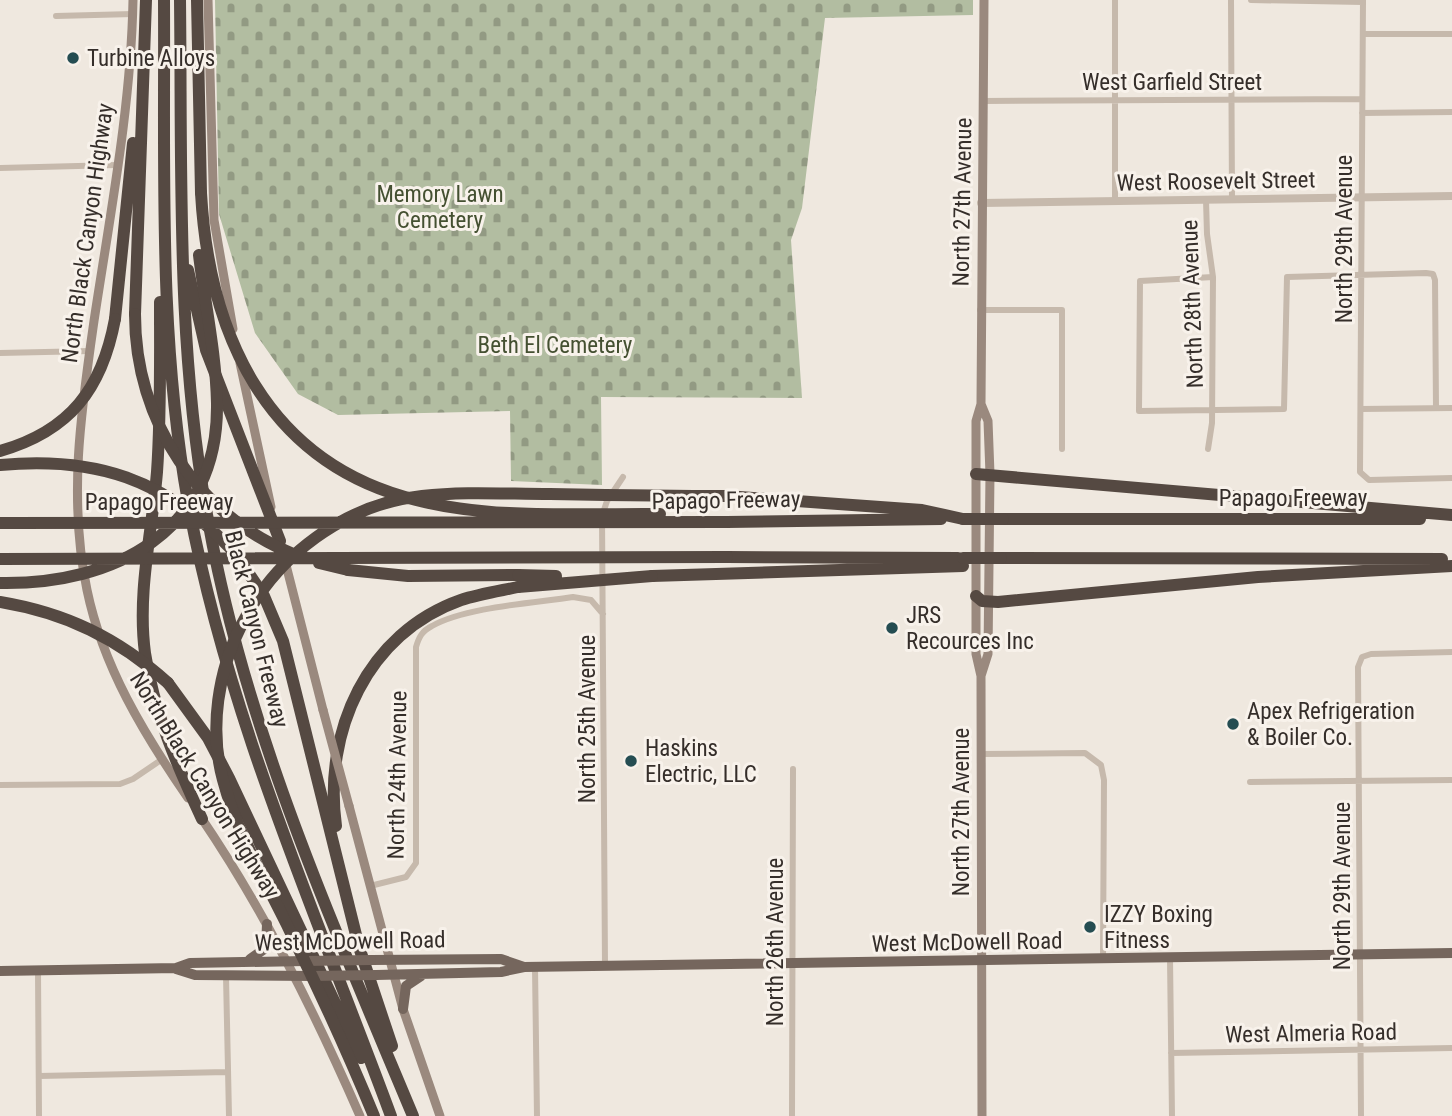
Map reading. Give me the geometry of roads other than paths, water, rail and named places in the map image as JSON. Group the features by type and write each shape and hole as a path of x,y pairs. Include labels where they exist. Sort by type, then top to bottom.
{"highway":[{"path":"146,0 135,314 137,350 148,398 161,431 189,477 212,503 261,539 313,562 348,570 408,576 518,581 727,575 1001,561 1452,559"},
{"name":"Black Canyon Freeway","path":"164,0 164,211 173,385 188,503 217,632 247,735 280,829 390,1116"},
{"name":"Black Canyon Freeway","path":"180,0 184,324 196,445 214,552 240,663 295,826 414,1116"},
{"path":"0,583 64,579 124,561 164,532 189,501 202,479 215,430 217,404 198,192 197,0"},
{"path":"0,451 31,441 73,412 94,384 104,364 115,319 143,70"},
{"path":"198,192 212,281 221,317 234,350 264,399 283,421 339,467 401,496 453,507 727,518"},
{"path":"164,211 160,267 158,447 144,592 144,633 160,719 175,762 202,819"},
{"path":"182,240 204,342 280,541"},
{"path":"0,465 36,462 76,464 121,474 166,494 209,527 231,549 264,596 284,642 359,947 414,1116"},
{"path":"976,474 1452,516"},
{"path":"374,1116 332,1016 247,844 220,770 216,738 220,689 229,652 246,616 270,581 308,543 358,513 388,503 448,494 726,496 922,510 963,519"},
{"name":"Papago Freeway","path":"0,523 1452,516"},
{"path":"0,559 727,557 963,562"},
{"path":"976,596 989,602 1258,577 1452,566"},
{"path":"342,875 333,792 335,761 341,730 352,700 367,673 383,653 419,621 460,600 518,581"},
{"path":"0,602 52,613 89,627 142,660 168,683 208,738 229,778 390,1116"},
{"path":"280,829 286,833 399,1116"}],"main road":[{"name":"North Black Canyon Highway","path":"133,0 117,165 76,464 79,540 94,617 115,676 161,760 202,819 267,923 360,1116"},
{"path":"208,0 214,220 239,360 280,541 323,710 403,1009 440,1116"},
{"name":"North 27th Avenue","path":"982,1116 981,676 976,654 976,421 981,404 984,0"},
{"name":"North 27th Avenue","path":"981,404 988,421 990,474 988,654 981,676"},
{"path":"244,961 264,951 267,923"},
{"name":"West McDowell Road","path":"176,968 195,975 312,976 501,972 530,967 1452,953"},
{"name":"West McDowell Road","path":"0,971 176,968 190,963 286,960 500,959 530,967"},
{"path":"403,1009 406,986 426,974"}],"street":[{"path":"1115,0 1115,202"},
{"path":"1231,0 1232,200"},
{"path":"1251,0 1363,1"},
{"name":"North 29th Avenue","path":"1363,1 1363,477 1452,478"},
{"path":"56,16 133,14"},
{"path":"1363,34 1452,34"},
{"name":"West Garfield Street","path":"983,101 1362,99"},
{"path":"1362,113 1452,112"},
{"path":"0,168 117,165"},
{"name":"West Roosevelt Street","path":"981,204 1452,196"},
{"name":"North 28th Avenue","path":"1206,200 1213,278 1212,412 1208,449"},
{"path":"1213,278 1150,278 1140,281 1139,411 1284,409 1287,277 1361,274 1433,274 1436,408"},
{"path":"981,310 1062,310 1062,449"},
{"path":"0,354 90,351"},
{"path":"1361,408 1452,408"},
{"name":"North 25th Avenue","path":"605,966 602,516 622,477"},
{"name":"North 24th Avenue","path":"370,886 406,877 416,863 416,647 420,634 430,626 456,617 573,597 591,600 604,618"},
{"name":"North 29th Avenue","path":"1361,1116 1358,667 1362,657 1371,654 1452,652"},
{"path":"981,754 1085,753 1101,765 1104,780 1103,959"},
{"path":"0,785 120,784 133,779 161,760"},
{"name":"North 26th Avenue","path":"792,1116 793,769"},
{"path":"1250,782 1452,780"},
{"path":"1170,958 1172,1116"},
{"path":"530,967 537,1116"},
{"path":"38,971 40,1116"},
{"path":"226,975 229,1116"},
{"name":"West Almeria Road","path":"1171,1053 1452,1048"},
{"path":"39,1076 227,1072"}],"place":[{"name":"Turbine Alloys","path":"73,58"},
{"name":"JRS Recources Inc","path":"892,628"},
{"name":"Apex Refrigeration & Boiler Co.","path":"1233,724"},
{"name":"Haskins Electric, LLC","path":"631,761"},
{"name":"IZZY Boxing Fitness","path":"1090,927"}],"park label":[{"name":"Memory Lawn Cemetery","path":"440,207"},
{"name":"Beth El Cemetery","path":"555,345"}]}
